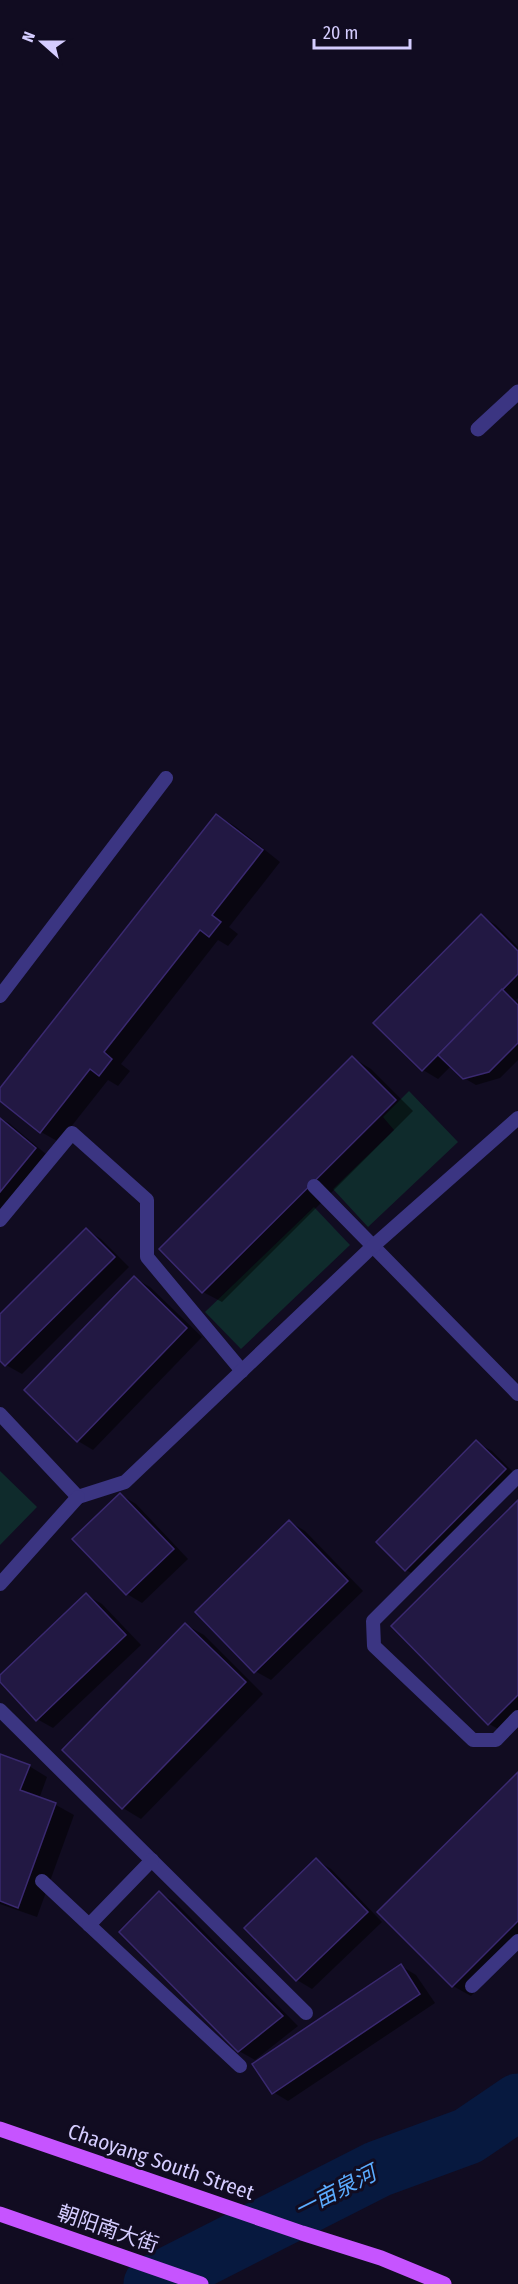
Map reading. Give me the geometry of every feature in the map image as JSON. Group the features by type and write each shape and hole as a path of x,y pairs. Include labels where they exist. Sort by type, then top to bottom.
{"main road":[{"name":"Chaoyang South Street","path":"0,2129 381,2258 444,2284"},
{"name":"朝阳南大街","path":"0,2214 201,2284"}],"street":[{"path":"478,429 518,392"}],"lane":[{"path":"0,996 166,778"},
{"path":"0,1584 78,1497 125,1482 372,1247 518,1118"},
{"path":"0,1220 72,1133 147,1200 147,1257 242,1371"},
{"path":"314,1186 518,1394"},
{"path":"0,1414 78,1497"},
{"path":"518,1476 373,1621 374,1646 474,1740 496,1740 518,1717"},
{"path":"0,1710 306,2013"},
{"path":"89,1925 152,1860"},
{"path":"42,1881 240,2066"},
{"path":"472,1986 518,1941"}],"green space":[{"path":"409,1091 458,1142 368,1227 333,1189 394,1130 383,1117"},
{"path":"314,1207 350,1245 241,1349 205,1312"},
{"path":"0,1471 37,1507 0,1545"}],"building":[{"path":"216,814 263,850 212,915 221,922 209,937 200,930 104,1052 112,1059 99,1076 90,1069 40,1133 0,1101 0,1088"},
{"path":"481,914 518,951 518,974 422,1071 373,1023"},
{"path":"502,989 518,1005 518,1043 489,1072 463,1079 438,1055"},
{"path":"352,1056 396,1100 202,1293 159,1249"},
{"path":"0,1118 36,1148 0,1192"},
{"path":"86,1228 115,1257 5,1366 0,1361 0,1314"},
{"path":"134,1276 187,1328 77,1442 24,1390"},
{"path":"476,1440 506,1469 405,1571 376,1542"},
{"path":"120,1493 174,1549 126,1595 72,1539"},
{"path":"518,1500 518,1695 488,1725 391,1626"},
{"path":"289,1520 348,1581 254,1673 195,1612"},
{"path":"86,1593 126,1635 36,1721 0,1682 0,1675"},
{"path":"185,1623 246,1682 122,1809 62,1750"},
{"path":"0,1754 30,1765 20,1790 56,1803 18,1908 0,1901"},
{"path":"518,1772 518,1921 452,1987 377,1912"},
{"path":"316,1858 368,1912 296,1981 244,1928"},
{"path":"159,1891 283,2016 238,2052 119,1932"},
{"path":"401,1964 420,1994 272,2094 252,2064"}],"waterway":[{"name":"一亩泉河","path":"152,2284 378,2169 468,2136 518,2102"}]}
